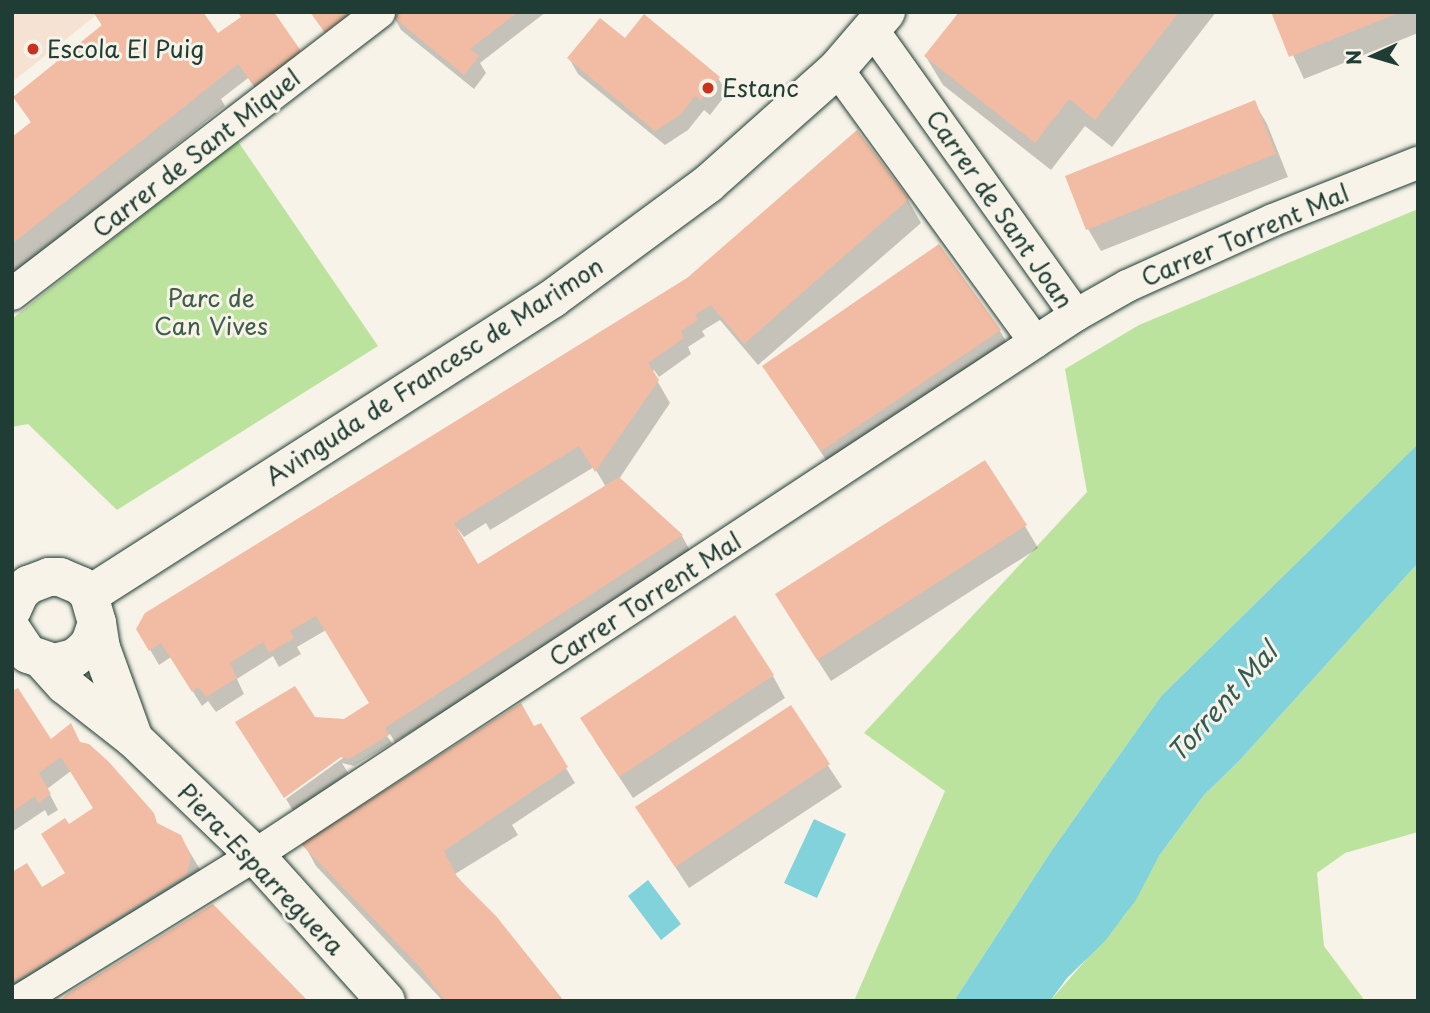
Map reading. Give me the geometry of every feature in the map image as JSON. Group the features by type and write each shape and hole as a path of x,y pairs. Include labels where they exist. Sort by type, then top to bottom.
{"main road":[{"name":"Avinguda de Francesc de Marimon","path":"93,609 552,299 708,184 837,69 879,21"},
{"path":"12,610 19,594 28,585 49,577 71,580 93,609 90,643 74,658 54,663 44,662"},
{"name":"Piera-Esparreguera","path":"93,609 100,648 134,739"},
{"name":"Piera-Esparreguera","path":"12,630 16,640 28,654 44,662 65,685 134,739 255,855 386,1001"}],"street":[{"name":"Carrer de Sant Miquel","path":"12,294 379,12"},
{"name":"Carrer de Sant Joan","path":"837,69 1035,342 1076,315 879,21"},
{"name":"Carrer Torrent Mal","path":"1076,315 1127,286 1261,226 1418,163"},
{"name":"Carrer Torrent Mal","path":"19,1001 255,855 1035,342"}],"shaded area":[{"name":"Escola El Puig","path":"12,12 93,12 95,16 12,82"}],"green space":[{"name":"Parc de Can Vives","path":"237,140 378,346 117,510 28,424 12,427 12,319"},
{"path":"1418,209 1418,444 1162,695 1052,850 954,1001 854,1001 945,791 864,733 1087,492 1065,369 1139,325"},
{"path":"1418,563 1418,832 1345,853 1317,873 1324,946 1365,1001 1050,1001 1125,915 1159,856 1204,795 1240,760"}],"water":[{"name":"Torrent Mal","path":"1418,444 1418,563 1240,760 1204,795 1159,856 1136,900 1105,941 1067,978 1050,1001 954,1001 1052,850 1162,695"},
{"path":"814,819 846,834 817,898 784,883"},
{"path":"648,880 681,924 661,940 628,896"}],"building":[{"path":"93,12 203,12 218,33 241,17 238,12 274,12 301,51 254,86 238,64 12,244 12,137 31,122 13,97 102,25"},
{"path":"310,12 352,12 325,33"},
{"path":"394,12 518,12 470,49 479,56 464,75 391,15"},
{"path":"959,12 1179,12 1095,120 1069,99 1035,143 924,56"},
{"path":"1271,12 1401,12 1289,57"},
{"path":"644,14 720,77 701,100 695,96 680,115 655,131 567,58 600,18 625,38"},
{"path":"1255,100 1276,154 1086,230 1065,176"},
{"path":"857,130 909,199 744,344 711,305 695,315 698,320 681,331 684,338 648,363 659,380 595,472 579,446 454,523 478,564 619,477 683,535 385,728 389,735 349,759 341,757 284,798 235,722 295,686 315,717 344,719 369,703 316,616 290,631 294,638 269,653 263,642 230,663 237,678 206,697 198,687 192,692 161,643 149,651 136,629 145,613 687,278"},
{"path":"939,244 1001,330 821,451 762,366"},
{"path":"985,460 1027,525 817,660 775,594"},
{"path":"735,615 774,675 619,777 580,718"},
{"path":"18,688 51,739 71,723 80,742 89,744 108,761 154,813 157,823 181,835 191,856 187,874 12,983 12,872 27,863 42,887 65,873 41,834 65,818 69,824 93,808 61,757 39,773 51,794 38,803 35,796 12,812 12,691"},
{"path":"521,703 534,726 541,723 568,767 444,851 457,877 496,916 564,1001 445,1001 418,965 301,844"},
{"path":"791,705 830,764 675,867 635,807"},
{"path":"213,904 308,1001 59,1001 67,994"}],"place":[{"name":"Escola El Puig","path":"33,49"},
{"name":"Estanc","path":"708,88"}]}
